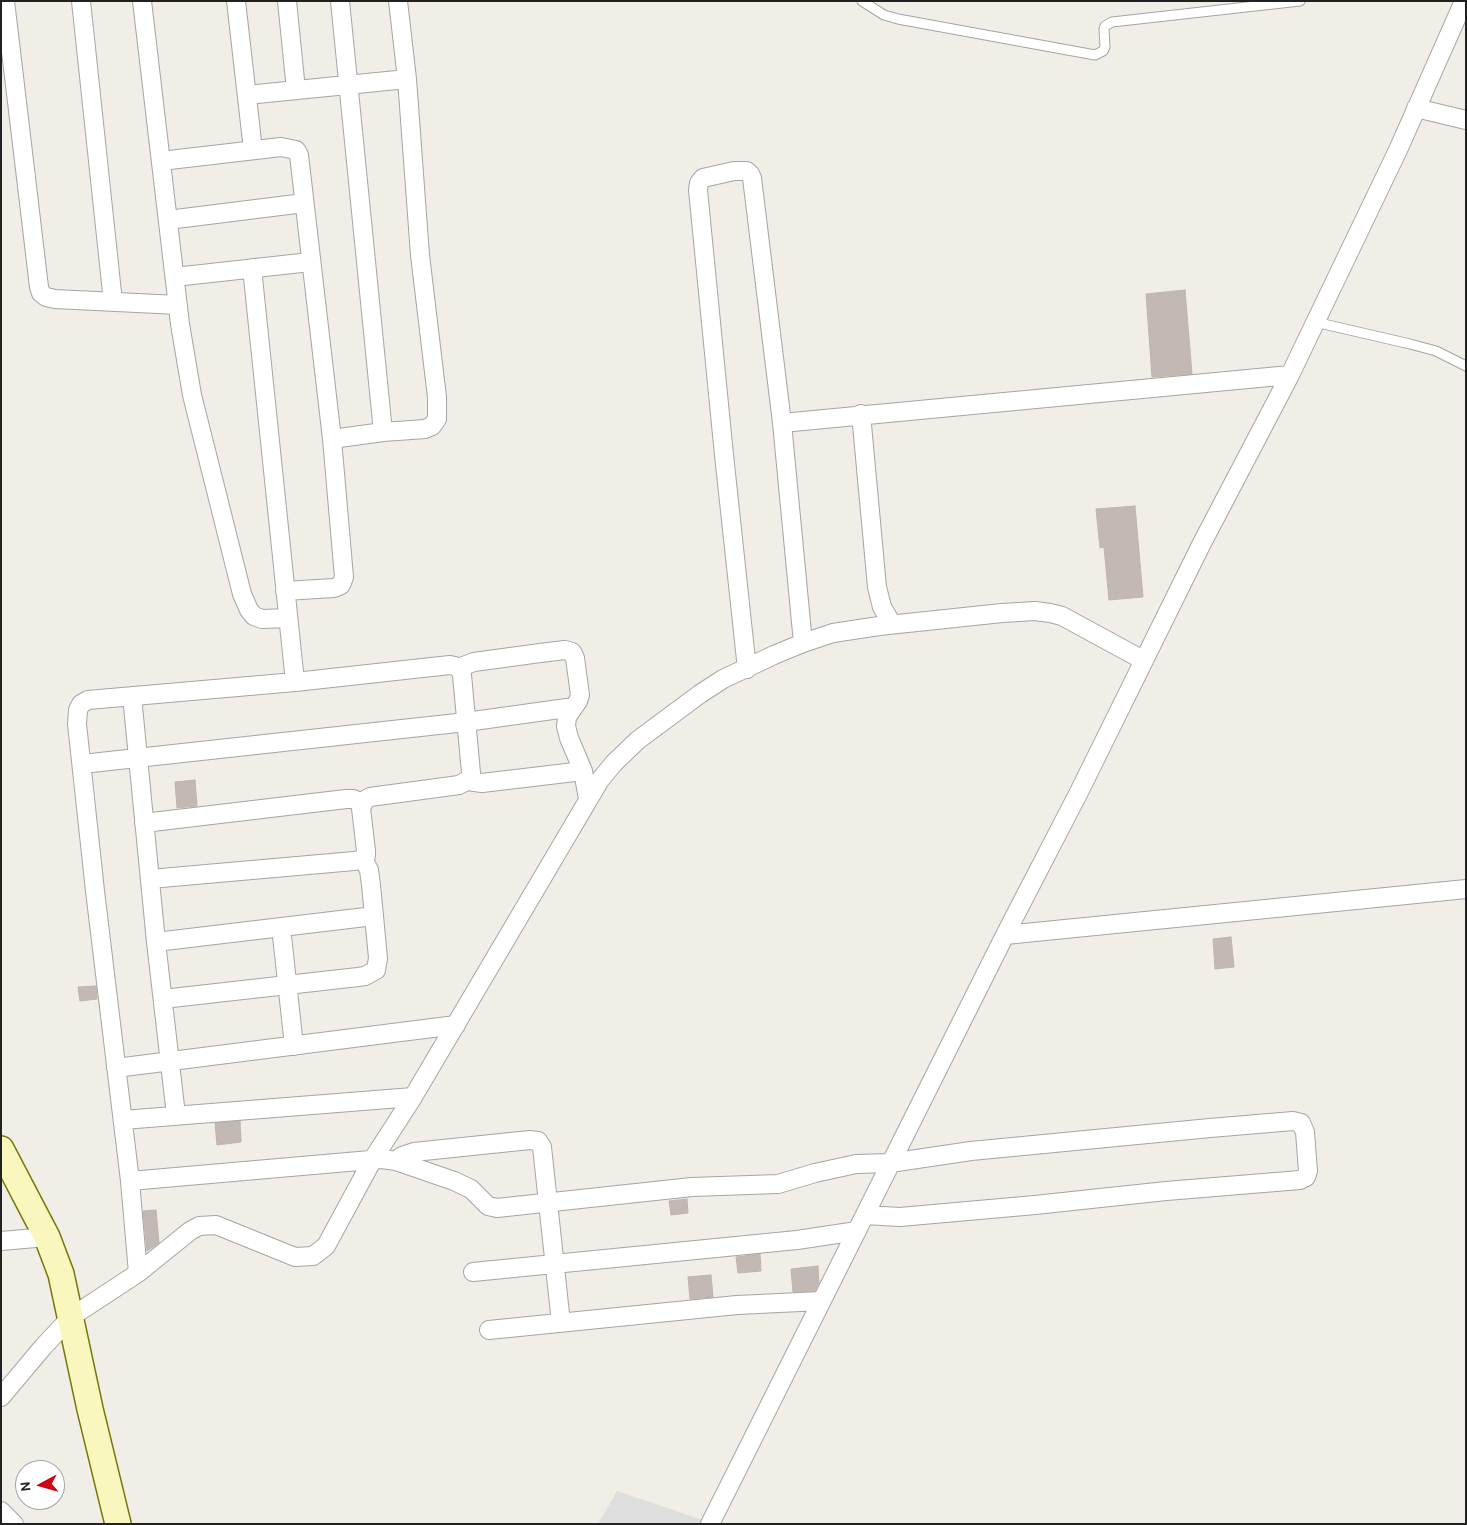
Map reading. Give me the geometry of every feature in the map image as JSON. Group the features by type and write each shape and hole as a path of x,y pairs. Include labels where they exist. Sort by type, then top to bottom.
{"street":[{"path":"5,1 41,293 46,297 55,299 178,305"},
{"path":"81,1 113,302"},
{"path":"142,1 178,305 192,395 242,594 249,610 254,616 269,620 288,618"},
{"path":"236,1 253,150"},
{"path":"287,1 296,90"},
{"path":"340,1 383,432"},
{"path":"332,439 429,428 435,423 438,414 420,255 407,79 398,1"},
{"path":"710,1524 1005,935 1075,801 1201,545 1290,375 1398,150 1464,1"},
{"path":"247,95 407,79"},
{"path":"1416,108 1466,120"},
{"path":"161,160 281,147 296,150 300,162 310,262 332,439 344,577 341,585 334,588 285,591"},
{"path":"747,669 698,197 699,183 703,178 734,170 743,170 750,174 782,422 803,643"},
{"path":"168,220 304,203"},
{"path":"175,277 310,262"},
{"path":"252,268 295,682"},
{"path":"782,422 1290,375"},
{"path":"861,414 877,587 882,607 892,624"},
{"path":"1,1397 43,1347 71,1318 138,1273 190,1231 199,1226 209,1224 228,1228 295,1257 312,1256 326,1246 373,1158 413,1097 600,780 614,763 638,740 723,679 803,643 833,633 892,624 1035,611 1050,613 1073,622 1143,660"},
{"path":"458,668 474,662 548,652 569,650 572,652 575,658 580,689 578,701 567,717 566,726 583,771 588,799"},
{"path":"138,1273 130,1181 76,715 81,704 88,700 295,682 450,665 458,668 462,675 471,773 468,781"},
{"path":"132,696 156,942 176,1115"},
{"path":"82,764 466,722 574,707"},
{"path":"150,880 363,859 366,856 366,850 361,808 362,803 370,797 459,785 468,781 482,783 583,771"},
{"path":"144,823 346,799 353,799 362,803"},
{"path":"162,999 358,977 365,976 376,970 378,958 370,877 363,859"},
{"path":"1005,935 1466,889"},
{"path":"156,942 374,916"},
{"path":"281,927 294,1046"},
{"path":"116,1068 456,1025"},
{"path":"123,1120 413,1097"},
{"path":"130,1181 373,1158 396,1162 464,1185 471,1189 488,1206 493,1208 692,1187 778,1184 856,1164 890,1163 971,1151 1293,1121 1297,1121 1304,1127 1308,1171 1306,1177 1300,1180 900,1217 865,1215"},
{"path":"396,1162 402,1156 414,1152 535,1140 538,1142 542,1147 546,1203 561,1323"},
{"path":"1,1149 47,1237 61,1274 90,1409 118,1524"},
{"path":"474,1272 797,1240 857,1231"},
{"path":"1,1241 47,1237"},
{"path":"489,1330 718,1307 821,1301"},
{"path":"1,1511 14,1524"}],"lane":[{"path":"862,1 898,20 1095,55 1103,51 1105,47 1104,29 1105,26 1112,22 1300,1"},
{"path":"1315,322 1436,351 1466,366"}],"shaded area":[{"path":"617,1491 714,1524 598,1524"}],"building":[{"path":"1185,290 1192,374 1152,377 1146,294"},
{"path":"1135,506 1143,597 1109,600 1104,547 1100,548 1096,509"},
{"path":"195,780 197,806 177,808 175,782"},
{"path":"1231,937 1234,967 1215,969 1213,939"},
{"path":"96,986 97,999 80,1001 78,987"},
{"path":"240,1121 241,1142 217,1145 215,1123"},
{"path":"687,1199 688,1213 671,1215 669,1201"},
{"path":"156,1210 159,1243 147,1251 143,1211"},
{"path":"760,1254 761,1271 738,1273 736,1257"},
{"path":"818,1266 819,1282 815,1291 793,1292 791,1269"},
{"path":"711,1275 713,1297 690,1299 688,1277"}]}
